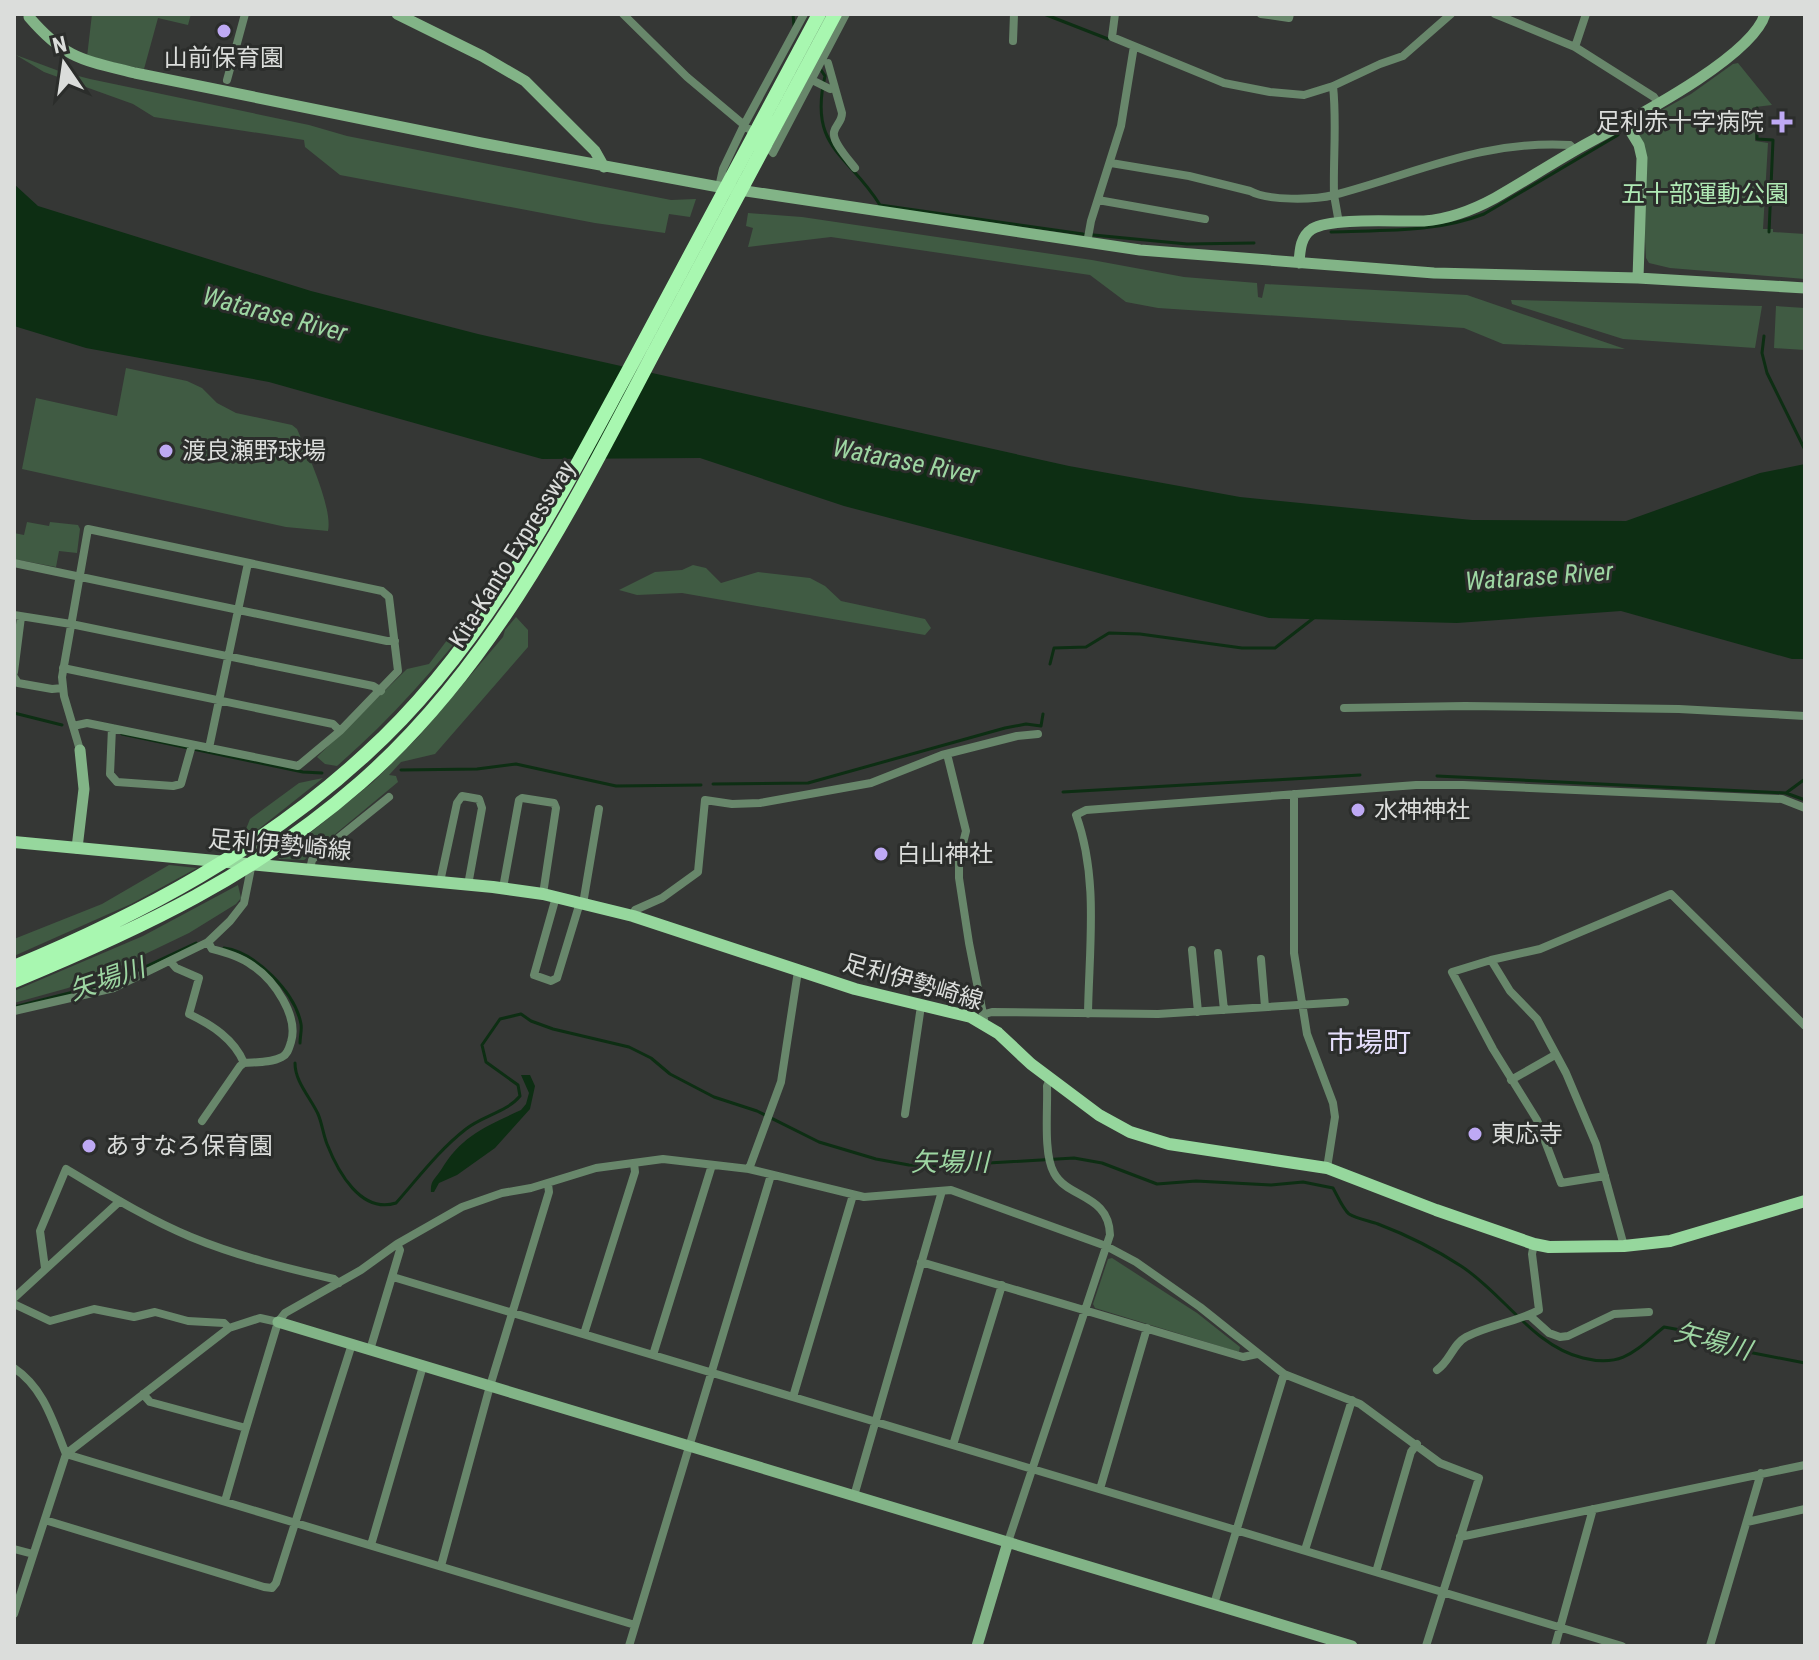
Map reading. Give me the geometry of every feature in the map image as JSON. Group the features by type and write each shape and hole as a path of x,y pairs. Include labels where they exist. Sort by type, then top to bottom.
{"highway":[{"name":"Kita-Kanto Expressway","path":"14,967 99,929 202,876 248,848 368,753 491,621 819,14"},
{"name":"Kita-Kanto Expressway","path":"14,981 135,929 224,882 273,850 331,807 388,757 440,699 579,494 835,14"}],"main road":[{"name":"足利伊勢崎線","path":"14,842 503,888 582,902 855,989 984,1019 1050,1079 1099,1115 1146,1138 1327,1168 1534,1244 1572,1248 1624,1246 1690,1237 1805,1201"}],"street":[{"path":"227,80 245,14"},
{"path":"397,14 525,81 595,151 604,167"},
{"path":"623,14 687,77 773,153 846,14"},
{"path":"719,187 723,169 744,125 804,14"},
{"path":"1013,41 1014,14"},
{"path":"1115,14 1112,37 1201,75 1248,88 1304,95 1403,56 1451,14"},
{"path":"1261,14 1289,18 1290,14"},
{"path":"1495,14 1575,47 1654,97 1659,104"},
{"path":"1575,47 1586,14"},
{"path":"1299,263 1301,243 1316,227 1339,223 1426,221 1467,212 1495,198 1659,104 1745,44 1765,14"},
{"path":"29,15 59,48 84,61 229,94 719,187 1192,256 1465,274 1638,278 1805,288"},
{"path":"1087,243 1121,126 1134,46"},
{"path":"828,63 842,117 834,135 855,168"},
{"path":"812,80 830,89 835,88"},
{"path":"1333,86 1336,114 1334,195 1339,223"},
{"path":"1625,122 1639,145 1642,158 1638,278"},
{"path":"1111,163 1189,176 1257,195 1304,198 1334,195 1467,153 1544,143 1570,145 1575,150"},
{"path":"1098,200 1205,219"},
{"path":"73,726 83,723 112,728 298,766 340,731 398,671 389,597 386,592 88,529 63,668 63,688 73,726 80,750 84,789 77,848"},
{"path":"14,563 395,641"},
{"path":"209,748 248,563"},
{"path":"63,688 18,683 14,674 17,616 228,656 373,686 381,691"},
{"path":"63,668 333,724 340,731"},
{"path":"1344,708 1679,709 1805,716"},
{"path":"112,728 110,774 117,782 181,784 192,745"},
{"path":"633,916 635,910 662,898 698,872 705,800 732,804 760,803 859,786 947,754 1038,734"},
{"path":"947,754 966,831 959,859 959,878 984,1019"},
{"path":"1088,1014 1091,907 1076,815 1086,810 1416,785 1782,799 1805,808"},
{"path":"1294,794 1292,923 1307,1034 1333,1103 1335,1117 1327,1168"},
{"path":"440,882 457,803 462,796 466,796 479,799 482,808 468,885"},
{"path":"310,869 317,855 389,797"},
{"path":"503,888 519,800 554,803 549,896 534,975 551,981 557,978 582,902 599,809"},
{"path":"14,1011 114,988 208,942 244,903 252,863"},
{"path":"1605,1176 1561,1183 1537,1120 1511,1080 1452,972 1540,949 1671,894 1805,1026"},
{"path":"202,1121 234,1071 244,1063 284,1056 293,1036 293,1021 282,999 260,971 235,956 212,949 208,942"},
{"path":"1192,950 1198,1012"},
{"path":"1218,953 1224,1010"},
{"path":"1261,959 1265,1007"},
{"path":"1491,960 1510,991 1537,1019 1566,1073 1596,1144 1624,1246"},
{"path":"170,961 176,968 199,978 189,1014 210,1024 235,1045 244,1063"},
{"path":"749,1169 781,1082 798,971"},
{"path":"984,1019 992,1012 1198,1012 1345,1002"},
{"path":"905,1114 921,1006"},
{"path":"1511,1080 1555,1055"},
{"path":"977,1646 1110,1227 1102,1211 1089,1198 1054,1174 1049,1152 1047,1086 1050,1079"},
{"path":"225,1501 278,1322 285,1313 462,1207 596,1168 663,1159 749,1169 872,1198 942,1191 961,1193 1106,1246 1136,1262 1188,1298 1284,1374 1352,1400 1381,1417 1440,1463 1479,1478 1426,1646"},
{"path":"584,1334 635,1172 634,1163"},
{"path":"653,1355 712,1165"},
{"path":"45,1268 40,1231 66,1169 188,1236 339,1283"},
{"path":"629,1646 771,1175"},
{"path":"441,1566 490,1386 549,1192 548,1184"},
{"path":"854,1496 942,1191"},
{"path":"793,1397 853,1195"},
{"path":"14,1298 120,1201"},
{"path":"370,1350 400,1250 397,1244"},
{"path":"1437,1370 1466,1337 1539,1310 1532,1254 1534,1244"},
{"path":"921,1262 1243,1357 1257,1354"},
{"path":"393,1277 1622,1646"},
{"path":"953,1445 1002,1285"},
{"path":"14,1304 50,1321 84,1310 101,1309 134,1317 155,1312 188,1321 224,1323 229,1328"},
{"path":"1529,1315 1549,1333 1560,1337 1614,1314 1649,1312"},
{"path":"14,1614 66,1454 229,1328 260,1318 1352,1646"},
{"path":"1100,1489 1147,1328"},
{"path":"45,1520 269,1588 276,1583 352,1344"},
{"path":"371,1545 423,1366"},
{"path":"14,1368 36,1387 59,1432 66,1454"},
{"path":"1214,1604 1284,1374"},
{"path":"143,1394 150,1402 246,1428"},
{"path":"1305,1550 1352,1400"},
{"path":"1376,1572 1411,1452 1417,1444"},
{"path":"66,1454 635,1625"},
{"path":"1460,1537 1805,1465"},
{"path":"1710,1646 1761,1473"},
{"path":"1555,1646 1593,1509"},
{"path":"1747,1522 1805,1509"},
{"path":"14,1549 33,1554"}],"green space":[{"path":"92,14 191,14 188,25 158,18 144,69 87,57"},
{"path":"16,55 90,79 309,125 347,136 671,200 696,199 690,217 669,214 665,233 595,223 340,175 305,147 304,140 154,117 133,104 44,72"},
{"name":"五十部運動公園","path":"1738,63 1772,105 1755,107 1755,141 1768,143 1763,229 1805,234 1805,279 1670,268 1649,263 1646,258 1639,126"},
{"path":"748,213 802,217 1092,260 1184,277 1257,283 1258,297 1262,298 1265,284 1467,295 1625,349 1503,344 1464,328 1158,308 1126,302 1090,275 831,237 748,247 753,228 746,226"},
{"path":"1511,300 1762,306 1755,348 1623,339 1512,304"},
{"path":"1776,306 1805,308 1805,350 1774,348"},
{"name":"渡良瀬野球場","path":"126,368 187,381 236,413 292,425 297,429 323,495 328,531 286,527 22,469 36,398 117,416"},
{"path":"27,522 49,526 50,522 78,525 77,553 59,551 56,567 14,559 14,533 24,535"},
{"path":"693,565 706,568 721,583 758,572 810,578 825,586 841,601 925,619 931,628 925,635 682,593 637,595 619,590 655,572 682,570"},
{"path":"470,610 479,612 430,673 376,730 337,766 325,764 317,757 407,669 429,664"},
{"path":"516,617 528,630 528,647 435,754 401,762 389,775 396,776 398,782 304,860 278,859 373,782 419,736 503,637"},
{"path":"323,778 240,844 250,819 299,783"},
{"path":"169,865 197,868 131,904 14,956 14,939 102,904"},
{"path":"238,885 241,898 236,904 189,933 68,988 14,1003 14,991 143,936"},
{"path":"1112,1258 1197,1313 1240,1347 1239,1352 1095,1308 1093,1304 1108,1259"}],"water":[{"name":"Watarase River","path":"14,184 38,206 311,291 478,334 1069,466 1240,497 1472,520 1626,521 1760,473 1805,464 1805,659 1792,659 1621,611 1457,623 1269,618 844,506 700,458 542,459 269,382 86,348 14,326"},
{"path":"521,1075 530,1075 535,1086 530,1109 495,1148 457,1175 439,1183 431,1192 433,1180 457,1148 485,1127 521,1110 526,1104 529,1093"}],"waterway":[{"path":"793,14 794,26"},
{"path":"1044,14 1108,39"},
{"path":"819,67 825,76 821,100 827,135 834,149 880,205 1083,234 1187,244 1254,243"},
{"path":"1757,108 1757,139 1773,140 1769,232"},
{"path":"1331,232 1428,228 1484,214 1618,135"},
{"path":"1764,336 1762,353 1767,373 1805,450"},
{"path":"1050,664 1054,648 1086,647 1109,633 1140,634 1242,648 1275,648 1315,617"},
{"path":"14,713 62,725"},
{"path":"713,784 808,783 1005,728 1026,724 1041,726 1043,714"},
{"path":"122,734 303,772 322,773"},
{"path":"401,770 477,769 516,764 616,786 701,785"},
{"path":"1063,792 1360,775"},
{"path":"1437,776 1786,793 1805,800"},
{"path":"1786,793 1805,779"},
{"name":"矢場川","path":"14,1007 113,982 196,943"},
{"name":"矢場川","path":"224,948 236,951 260,965 282,987 297,1012 301,1026 300,1043"},
{"name":"矢場川","path":"295,1063 300,1083 318,1114 327,1144 344,1178 362,1197 383,1205 396,1203 438,1155 466,1129 520,1096 518,1085 486,1062 482,1045 500,1019 521,1014 553,1029 629,1047 651,1058 670,1074 714,1097 757,1111 819,1142 876,1159 938,1166 1074,1158 1102,1163 1157,1184 1196,1181 1271,1185 1303,1182 1333,1188 1349,1214 1400,1233 1451,1260 1476,1277 1534,1331 1565,1352 1583,1358 1619,1359 1637,1350 1664,1327 1719,1337 1748,1352 1805,1363"}],"place":[{"name":"山前保育園","path":"224,31"},
{"name":"足利赤十字病院","path":"1782,122"},
{"name":"渡良瀬野球場","path":"166,451"},
{"name":"水神神社","path":"1358,810"},
{"name":"白山神社","path":"881,854"},
{"name":"東応寺","path":"1475,1134"},
{"name":"あすなろ保育園","path":"89,1146"}],"district":[{"name":"市場町","path":"1369,1042"}]}
